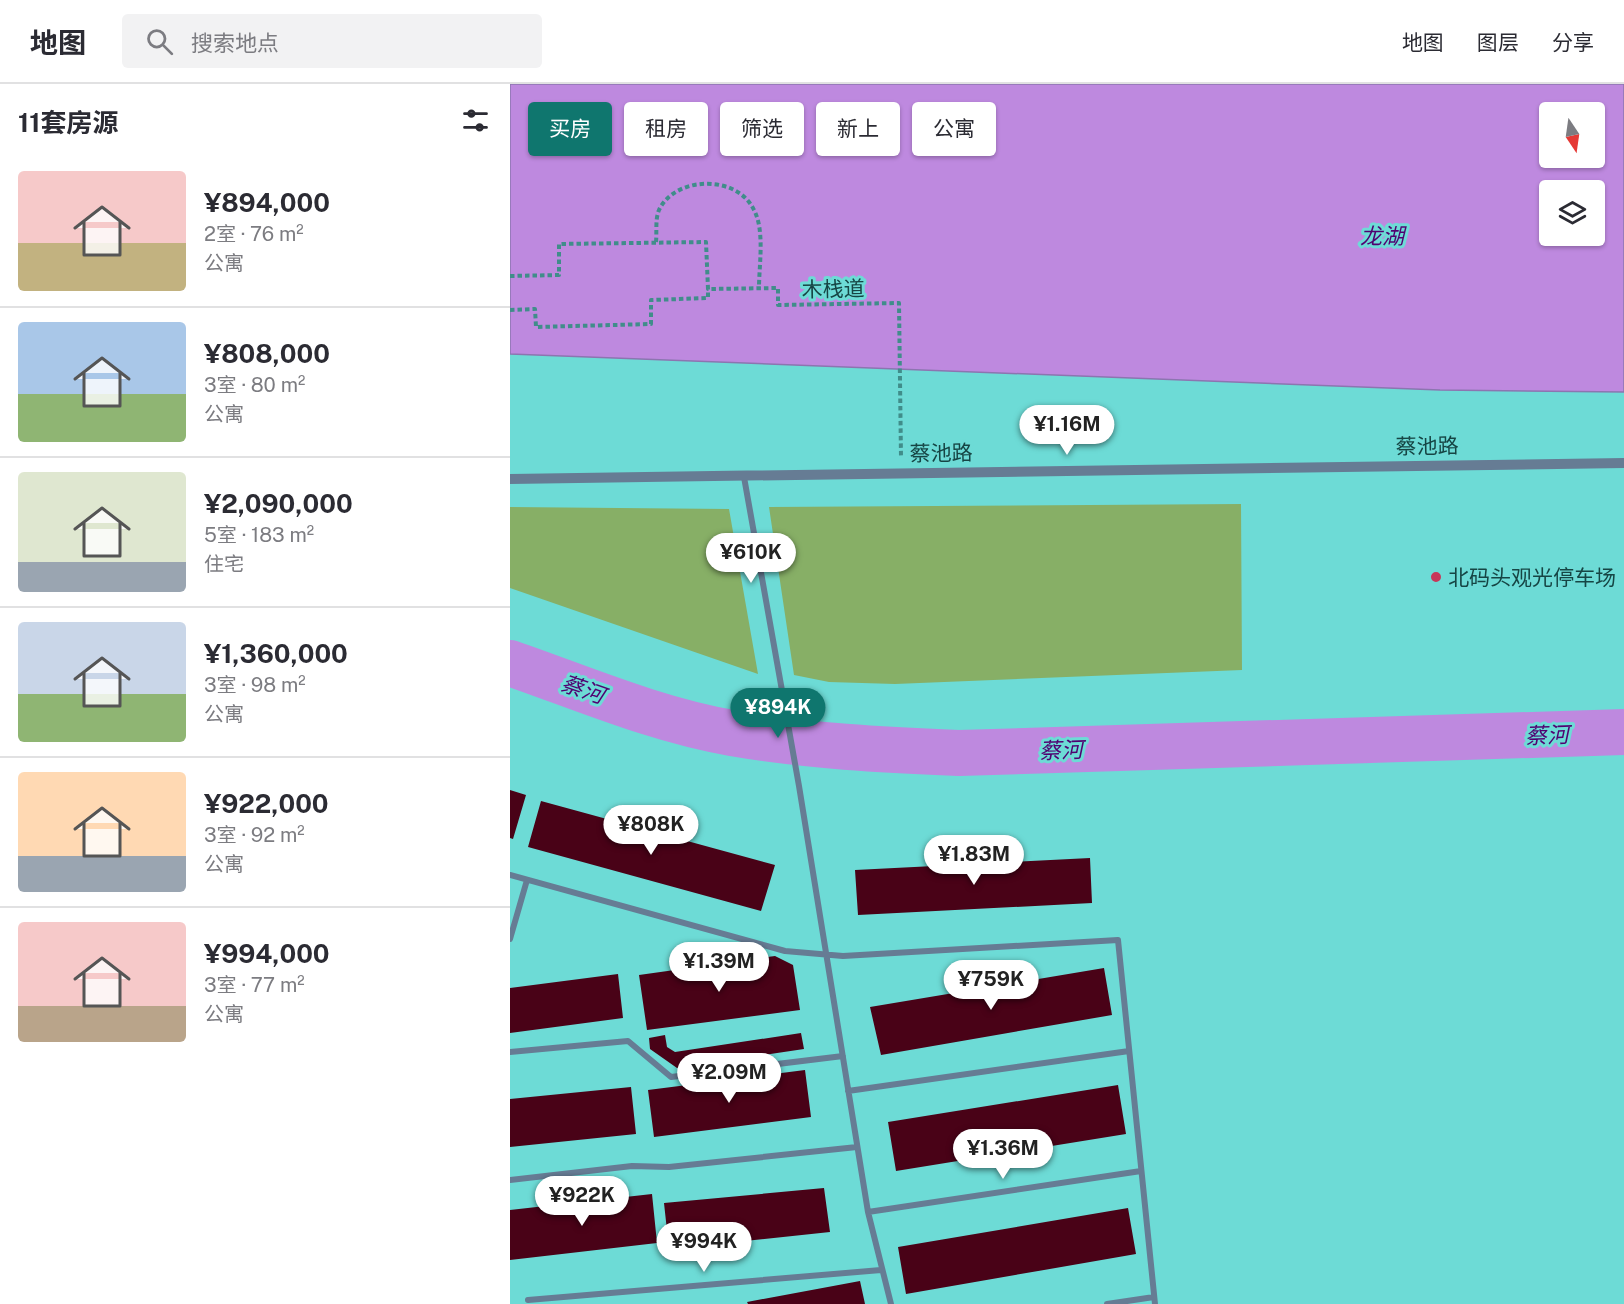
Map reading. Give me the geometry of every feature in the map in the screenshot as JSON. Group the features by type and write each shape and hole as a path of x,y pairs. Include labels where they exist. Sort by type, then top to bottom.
{"street":[{"name":"蔡池路","path":"510,479 1624,462"},
{"path":"744,477 799,786 868,1212 891,1304"},
{"path":"510,875 785,951 843,956 1118,940 1155,1301 1107,1304"},
{"path":"510,939 527,880"},
{"path":"510,1052 628,1041 671,1077 843,1056"},
{"path":"848,1091 1129,1051"},
{"path":"510,1180 632,1166 669,1167 857,1147"},
{"path":"868,1212 1141,1171"},
{"path":"528,1300 881,1270"}],"path":[{"path":"656,243 657,212 669,195 690,184 720,185 741,194 754,210 758,227 759,288 708,289"},
{"path":"510,276 559,275 559,244 706,242 708,298 651,300 651,324 536,327 536,309 510,310"},
{"name":"木栈道","path":"759,288 778,288 778,304 898,303 901,473"}],"green space":[{"path":"1241,504 1242,670 895,684 829,682 794,675 769,507"},
{"path":"510,507 729,509 758,674 510,588"}],"water":[{"name":"龙湖","path":"510,84 1624,84 1624,392 1440,390 510,354"}],"building":[{"path":"510,790 526,795 513,839 510,838"},
{"path":"541,801 775,865 761,911 528,847"},
{"path":"1090,858 1092,903 858,915 855,870"},
{"path":"775,956 793,965 800,1010 647,1030 639,975"},
{"path":"1104,968 1112,1015 881,1055 870,1007"},
{"path":"618,974 623,1018 510,1033 510,988"},
{"path":"801,1033 804,1049 677,1068 650,1049 649,1038 665,1035 667,1047 675,1052"},
{"path":"805,1070 811,1117 654,1137 648,1090"},
{"path":"1118,1085 1126,1134 896,1171 888,1122"},
{"path":"631,1087 636,1134 510,1147 510,1099"},
{"path":"824,1188 830,1232 669,1249 664,1203"},
{"path":"652,1194 657,1243 510,1260 510,1210"},
{"path":"1128,1208 1136,1254 906,1294 898,1247"},
{"path":"860,1281 865,1304 748,1304 747,1302"}],"waterway":[{"name":"蔡河","path":"510,663 620,702 704,727 788,741 874,749 959,753 1624,732"}],"place":[{"name":"北码头观光停车场","path":"1436,577"}]}
